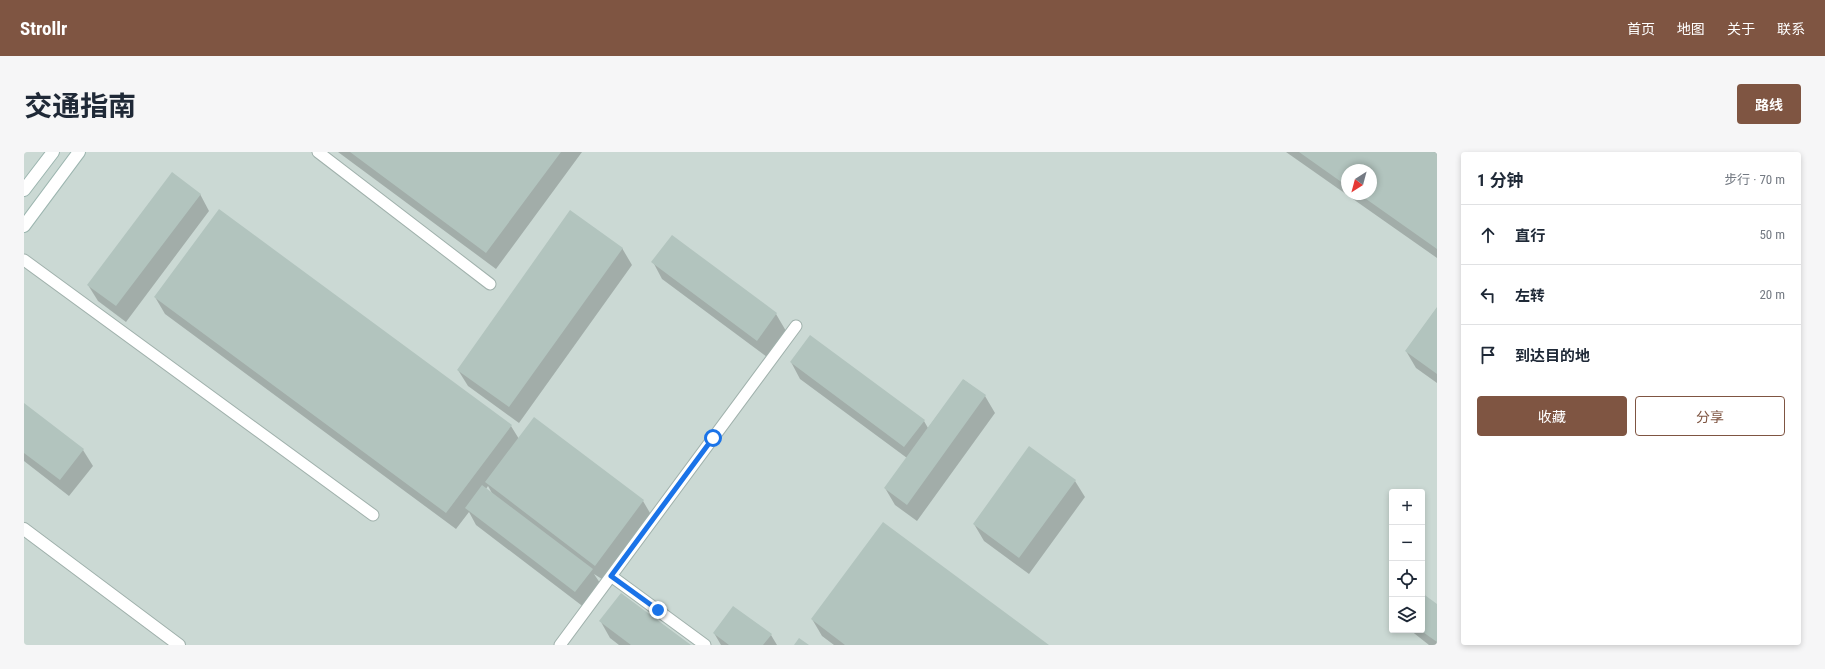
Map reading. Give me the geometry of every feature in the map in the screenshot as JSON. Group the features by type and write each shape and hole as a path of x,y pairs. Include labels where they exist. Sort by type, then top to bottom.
{"street":[{"path":"24,190 53,152"},
{"path":"24,226 79,152"},
{"path":"24,529 179,645"}],"lane":[{"path":"318,152 490,284"},
{"path":"24,260 373,515"},
{"path":"560,645 796,326"},
{"path":"611,576 705,645"}],"shaded area":[{"path":"24,152 1437,152 1437,645 24,645"}],"building":[{"path":"350,152 561,152 486,253"},
{"path":"1299,152 1437,152 1437,249 1368,200 1377,200 1377,164 1341,164 1341,182"},
{"path":"172,172 201,194 116,306 87,285"},
{"path":"219,209 512,425 446,513 154,297"},
{"path":"570,210 623,248 509,407 457,370"},
{"path":"672,235 777,313 757,341 651,262"},
{"path":"1437,307 1437,374 1405,351"},
{"path":"810,335 925,420 904,447 790,362"},
{"path":"963,379 986,395 907,505 884,488"},
{"path":"24,403 84,449 60,480 24,453"},
{"path":"534,417 644,500 595,566 485,482"},
{"path":"1029,446 1076,480 1019,558 973,524"},
{"path":"482,485 593,569 575,592 465,508"},
{"path":"883,522 1049,645 845,645 811,619"},
{"path":"621,593 691,645 631,645 599,621"},
{"path":"1425,595 1437,604 1437,642 1424,633"},
{"path":"733,606 772,634 763,645 729,645 713,633"},
{"path":"799,638 809,645 794,645"}],"route":[{"path":"658,610 611,576 713,438"}]}
